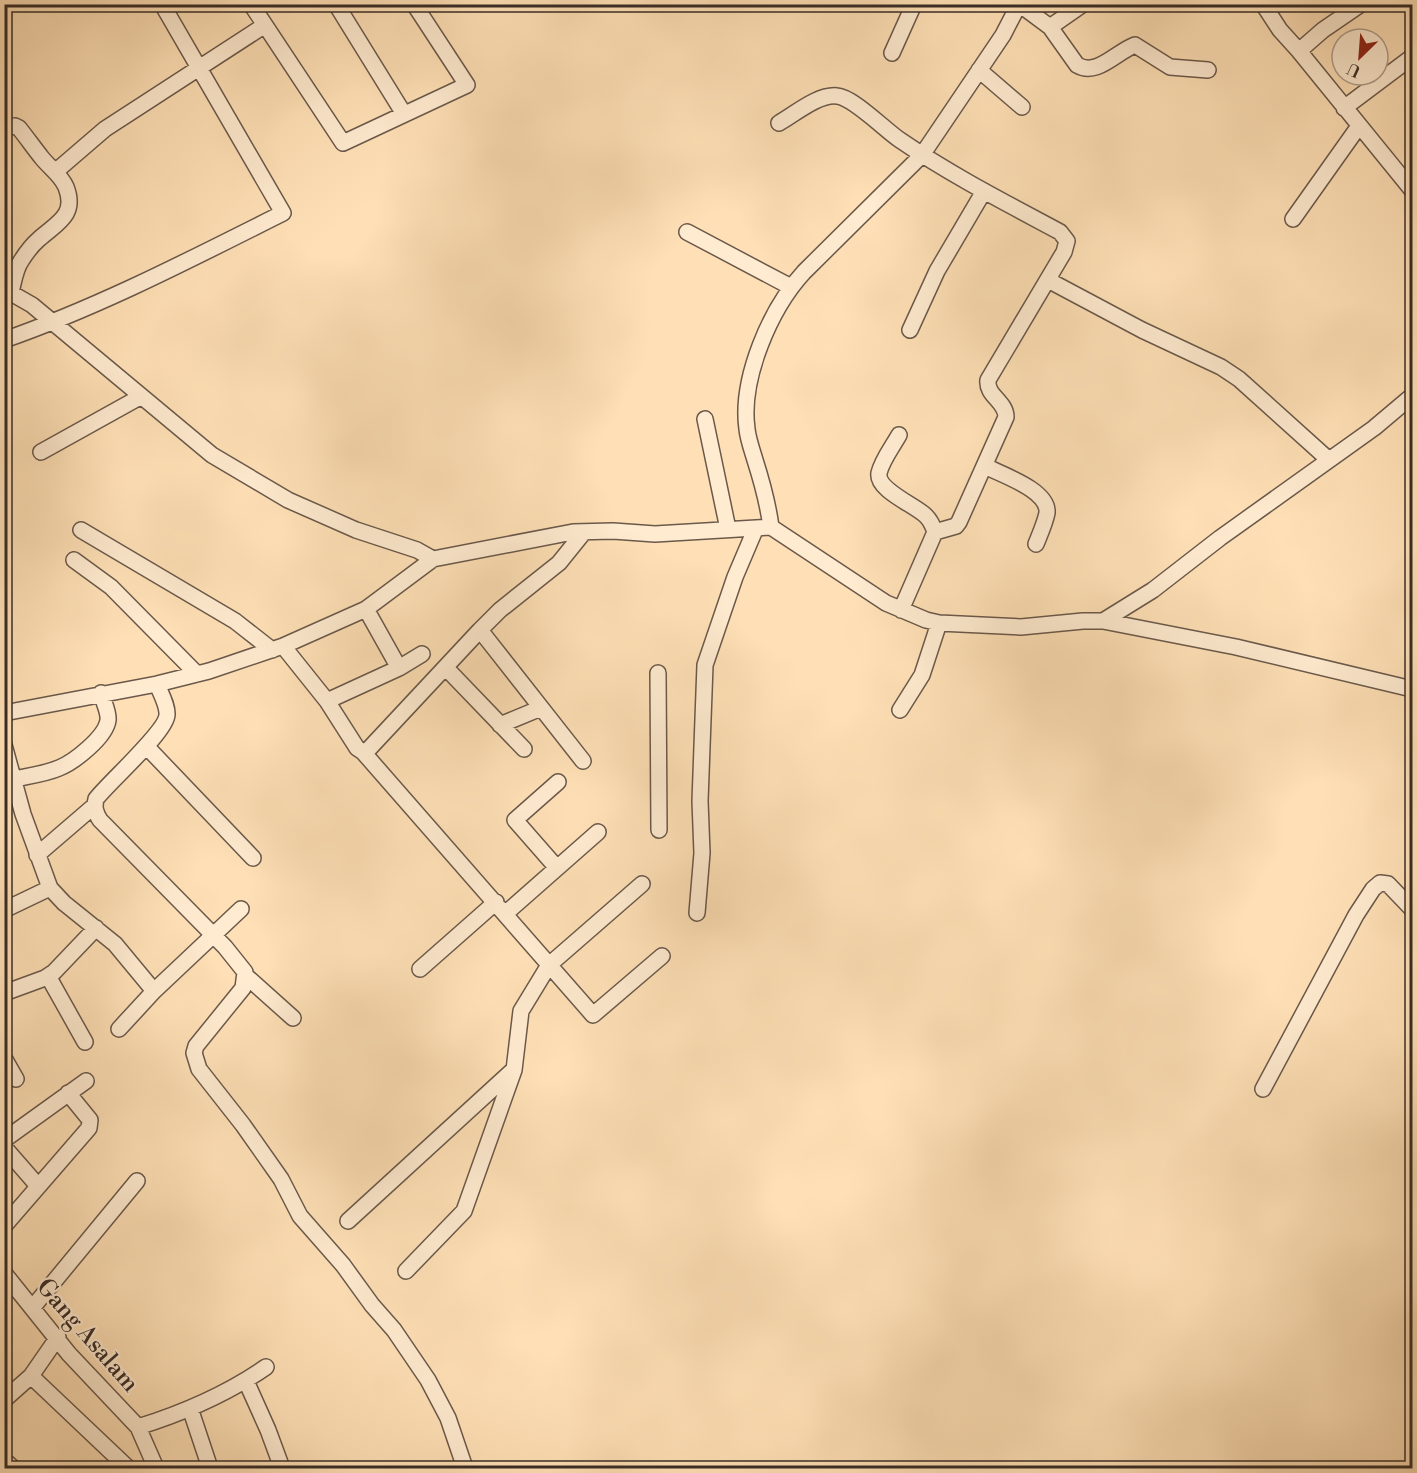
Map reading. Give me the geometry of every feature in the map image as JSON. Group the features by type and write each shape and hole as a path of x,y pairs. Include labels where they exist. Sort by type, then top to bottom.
{"street":[{"path":"4,340 53,323 136,286 283,213 162,4"},
{"path":"251,4 343,143 467,85 414,4"},
{"path":"336,4 404,114"},
{"path":"892,53 914,4"},
{"path":"771,527 768,505 747,429 747,394 752,367 774,318 791,287 922,155 1003,35 1019,4 1050,27 1077,64 1083,68 1091,69 1135,45 1170,67 1208,70"},
{"path":"1050,27 1083,4"},
{"path":"1263,4 1280,30 1413,190"},
{"path":"1299,51 1323,30 1361,4"},
{"path":"55,172 105,129 262,27"},
{"path":"1344,108 1413,57"},
{"path":"979,70 1022,107"},
{"path":"779,123 822,98 840,96 851,101 899,140 922,155 1065,236 1067,246 988,380 987,385 1003,405 1006,417 985,466 956,526 935,532"},
{"path":"4,128 15,126 19,128 66,187 69,201 69,210 65,217 37,240 20,262 8,290 53,323 212,455 288,500 356,530 417,550 433,559"},
{"path":"1293,219 1359,126"},
{"path":"910,330 937,271 984,191"},
{"path":"687,232 791,287"},
{"path":"1048,280 1143,330 1221,367 1239,379 1329,460"},
{"path":"1103,621 1153,590 1220,538 1374,428 1413,396"},
{"path":"41,452 140,397"},
{"path":"705,419 728,529"},
{"path":"899,435 881,466 879,475 881,481 926,516 932,522 935,532 901,610"},
{"path":"985,466 1030,488 1046,503 1047,512 1036,544"},
{"path":"4,712 157,684 197,674 278,648 366,609 433,559 550,536 584,532 613,531 655,534 728,529 755,530 771,527 886,603 926,620 939,623 1021,627 1103,621 1236,647 1413,688"},
{"path":"81,530 278,648 327,701 357,748 501,908 593,1015 662,956"},
{"path":"697,913 702,853 700,801 705,665 731,588 755,530"},
{"path":"363,752 370,749 500,610 559,563 584,532"},
{"path":"74,560 111,587 197,674"},
{"path":"366,609 399,668"},
{"path":"900,710 922,675 939,623"},
{"path":"480,630 583,761"},
{"path":"327,701 399,668 422,654"},
{"path":"446,668 524,749"},
{"path":"658,673 659,830"},
{"path":"37,855 94,806 103,790 146,746 167,716 157,684"},
{"path":"14,780 59,768 101,736 108,717 101,693"},
{"path":"500,725 541,708"},
{"path":"4,745 37,855 50,888 64,903 115,944 154,991"},
{"path":"146,746 253,858"},
{"path":"557,868 514,820 558,782"},
{"path":"94,806 100,820 243,968 246,976 293,1018"},
{"path":"420,969 557,868 598,832"},
{"path":"1263,1089 1356,915 1373,889 1380,883 1388,884 1413,909"},
{"path":"406,1271 464,1212 514,1070 521,1011 549,965 642,884"},
{"path":"4,910 50,888"},
{"path":"119,1029 154,991 241,909"},
{"path":"4,993 48,976 96,928"},
{"path":"48,976 85,1042"},
{"path":"246,976 243,988 196,1046 194,1053 199,1069 243,1125 280,1179 300,1216 343,1265 372,1305 394,1330 428,1380 448,1418 465,1468"},
{"path":"4,1058 16,1079"},
{"path":"348,1221 514,1070"},
{"path":"4,1140 86,1081"},
{"path":"4,1226 90,1125 90,1120 68,1093"},
{"path":"4,1147 39,1186"},
{"path":"33,1307 137,1181"},
{"name":"Gang Asalam","path":"4,1273 33,1307 36,1314 58,1337 69,1354 138,1427 156,1468"},
{"path":"4,1400 31,1376 58,1337"},
{"path":"138,1427 171,1417 246,1381 266,1367"},
{"path":"31,1376 127,1467"},
{"path":"246,1381 282,1468"},
{"path":"190,1408 210,1468"},
{"path":"4,1460 13,1468"}]}
